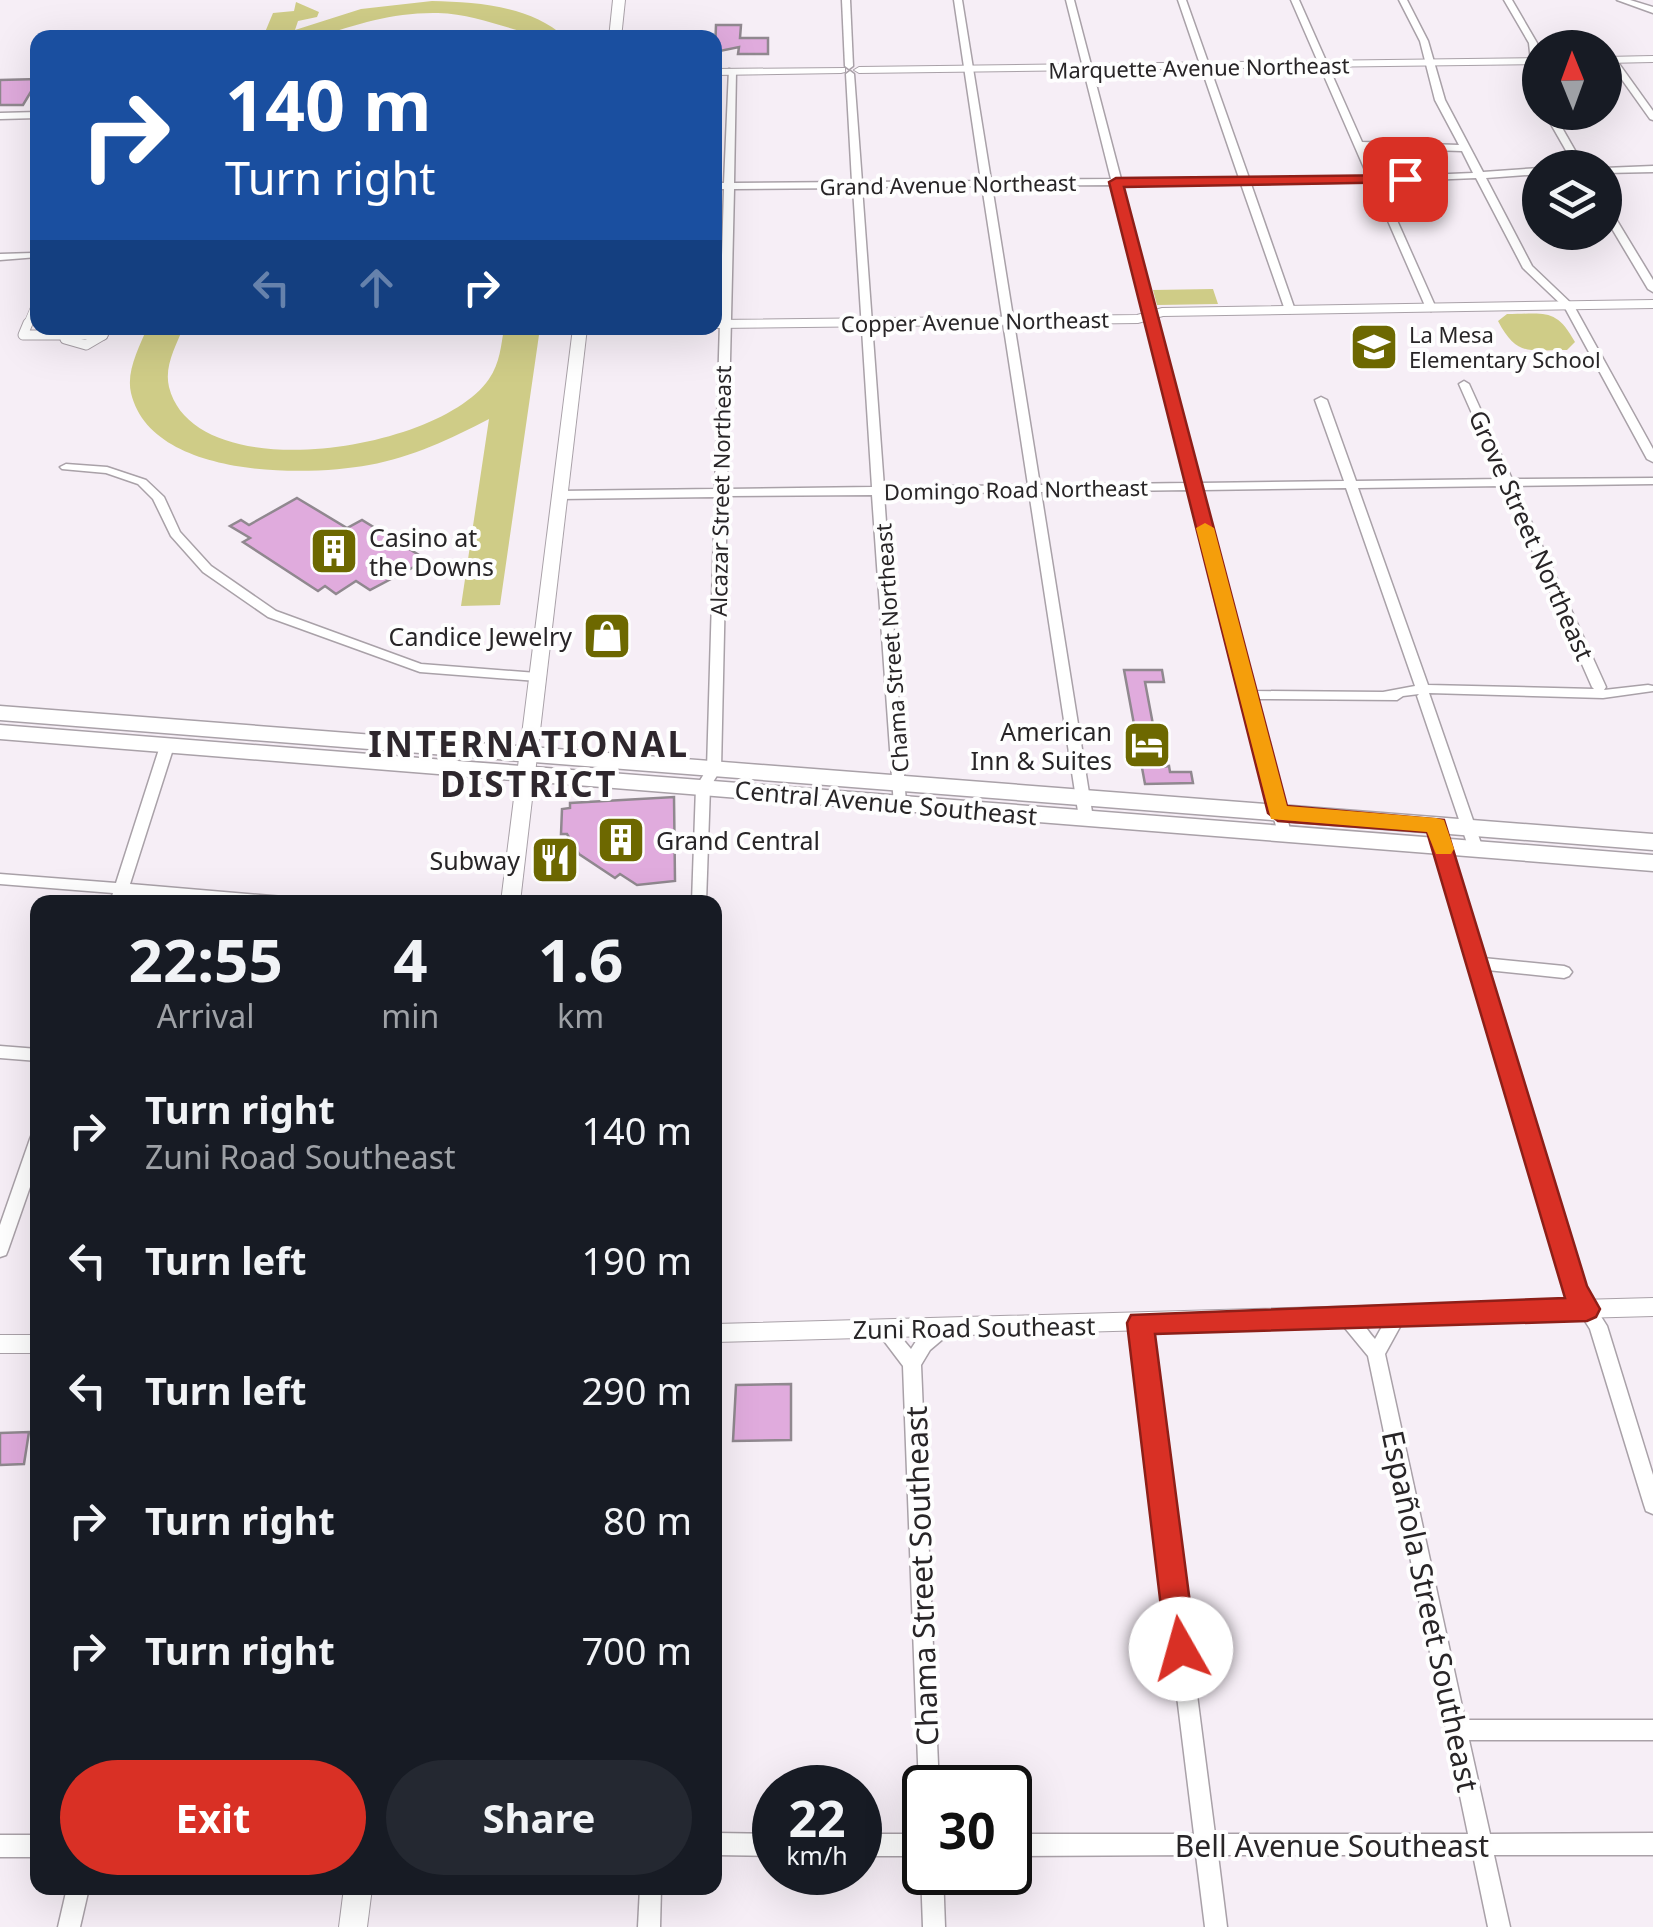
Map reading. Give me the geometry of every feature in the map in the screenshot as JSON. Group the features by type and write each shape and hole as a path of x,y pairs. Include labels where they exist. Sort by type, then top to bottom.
{"main road":[{"path":"616,30 619,0"},
{"path":"511,895 579,335"},
{"path":"0,713 526,765"},
{"name":"Central Avenue Southeast","path":"0,732 167,746 708,778 1473,838 1653,862"},
{"path":"1473,838 1653,842"},
{"path":"353,1927 357,1895"}],"street":[{"name":"Chama Street Northeast","path":"846,0 899,793"},
{"path":"958,0 1085,809"},
{"path":"1070,0 1281,823"},
{"path":"1182,0 1290,310"},
{"path":"1295,0 1431,308"},
{"path":"1403,0 1424,41 1440,100 1528,268 1569,306 1653,459"},
{"path":"1508,0 1525,30"},
{"path":"1621,0 1653,10"},
{"path":"1622,60 1653,59"},
{"name":"Marquette Avenue Northeast","path":"722,72 1522,61"},
{"name":"Alcazar Street Northeast","path":"722,186 732,72"},
{"path":"1622,78 1653,117"},
{"path":"0,116 30,116"},
{"path":"1360,145 1466,148"},
{"path":"1622,170 1653,169"},
{"name":"Grand Avenue Northeast","path":"722,186 1374,180 1522,172"},
{"path":"1622,237 1653,289"},
{"path":"0,256 30,256"},
{"name":"Copper Avenue Northeast","path":"722,324 1008,322 1290,310 1653,304"},
{"path":"52,335 86,345 99,335"},
{"name":"Alcazar Street Northeast","path":"700,895 720,493 719,335"},
{"name":"Grove Street Northeast","path":"1464,384 1599,687"},
{"path":"1321,400 1473,838"},
{"path":"66,467 106,470 142,482 158,497 176,532 206,569 272,614 420,668 537,677"},
{"name":"Domingo Road Northeast","path":"559,495 1653,480"},
{"path":"1562,691 1599,687 1650,689"},
{"path":"1246,695 1650,689"},
{"path":"119,895 167,746"},
{"path":"1439,836 1575,1290 1598,1326 1653,1505"},
{"path":"0,879 112,895"},
{"path":"1474,963 1564,972"},
{"path":"0,1052 30,1054"},
{"path":"0,1250 30,1162"},
{"name":"Zuni Road Southeast","path":"722,1333 1653,1307"},
{"path":"1376,1353 1398,1314"},
{"name":"Española Street Southeast","path":"1344,1316 1376,1353 1499,1927"},
{"path":"1140,1323 1216,1927"},
{"path":"884,1329 912,1364 924,1344 944,1328"},
{"path":"0,1344 30,1344"},
{"name":"Chama Street Southeast","path":"912,1364 929,1765"},
{"path":"1456,1730 1653,1730"},
{"path":"722,1844 752,1844"},
{"name":"Bell Avenue Southeast","path":"1032,1845 1653,1844"},
{"path":"0,1846 30,1846"},
{"path":"68,1927 76,1895"},
{"path":"649,1927 651,1895"},
{"path":"933,1895 934,1927"}],"shaded area":[{"path":"432,1 485,5 520,12 555,30 518,30 455,14 422,13 338,30 295,30 361,9"},
{"path":"296,2 319,12 317,17 298,21 295,30 266,30 273,13 294,11"},
{"path":"1213,289 1218,304 1157,305 1153,290"},
{"path":"1507,314 1548,315 1562,323 1575,342 1567,350 1525,349 1511,341 1498,321"},
{"path":"144,335 180,335 168,371 169,387 188,419 223,439 269,449 320,449 373,440 422,425 462,404 489,379 498,361 503,335 539,335 500,605 461,606 489,419 416,452 369,465 307,471 233,465 198,456 167,442 144,421 130,385"}],"building":[{"path":"716,25 741,25 740,38 768,38 768,54 738,54 739,47 722,51 722,30 716,30"},
{"path":"30,79 30,93 23,105 0,105 0,80"},
{"name":"Casino at the Downs","path":"297,498 347,528 362,520 427,560 370,590 356,581 336,594 325,586 318,591 243,542 250,538 230,526 241,520 249,525"},
{"name":"Candice Jewelry","path":"591,626 625,626 623,647 588,647"},
{"name":"American Inn & Suites","path":"1124,670 1162,670 1164,682 1145,682 1161,767 1169,766 1170,772 1191,772 1193,783 1145,784"},
{"name":"Grand Central","path":"674,797 675,881 637,885 620,874 615,878 579,854 567,834 561,834 562,809 570,808 570,803"},
{"path":"791,1384 791,1440 733,1441 736,1385"},
{"path":"29,1432 24,1464 0,1465 0,1433"}],"slow traffic":[{"path":"1205,528 1278,813 1436,826 1443,849"}],"place":[{"name":"La Mesa Elementary School","path":"1374,347"},
{"name":"Casino at the Downs","path":"334,551"},
{"name":"Candice Jewelry","path":"607,636"},
{"name":"American Inn & Suites","path":"1147,745"},
{"name":"Grand Central","path":"621,840"},
{"name":"Subway","path":"555,860"}],"district":[{"name":"INTERNATIONAL DISTRICT","path":"529,763"}],"route":[{"path":"1181,1649 1140,1323 1587,1309 1575,1290 1436,826 1278,813 1116,182 1405,179"}]}
